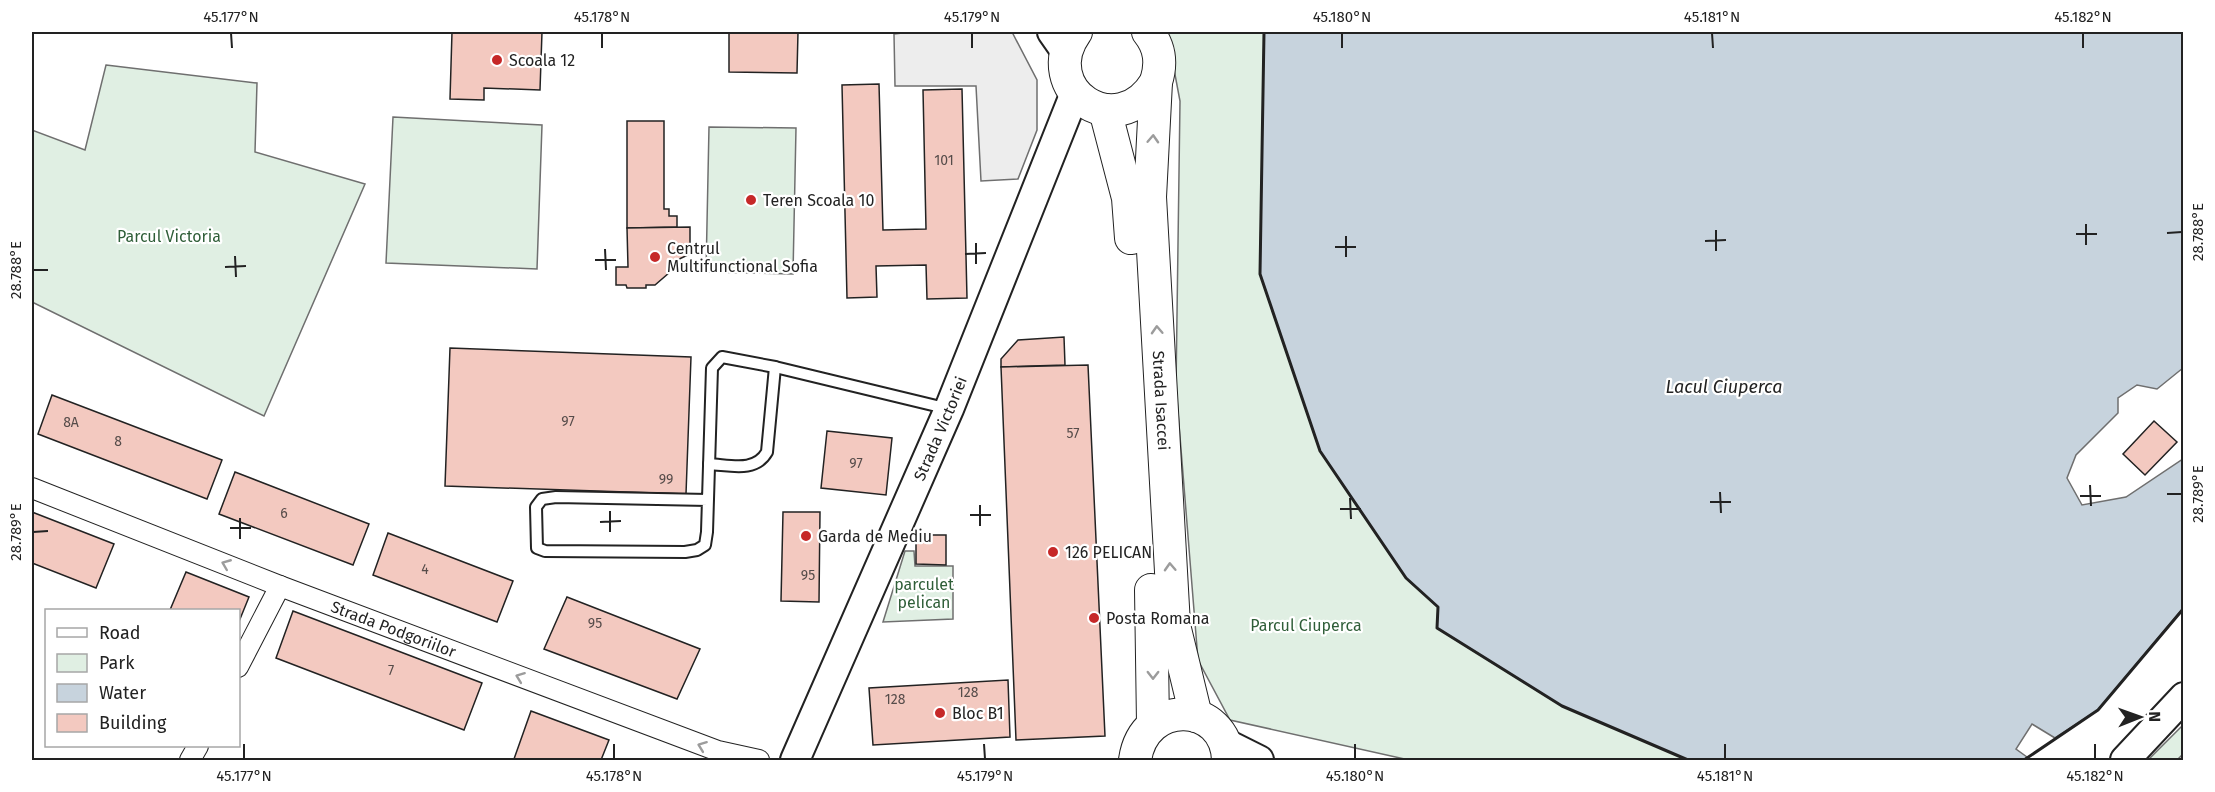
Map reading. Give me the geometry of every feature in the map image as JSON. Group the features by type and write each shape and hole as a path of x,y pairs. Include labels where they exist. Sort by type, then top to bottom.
{"main road":[{"name":"Strada Isaccei","path":"1153,36 1160,70 1156,82 1149,197 1174,625 1196,716"},
{"path":"1065,38 1066,74 1076,93 1084,101 1105,110 1130,107 1141,101 1156,82"},
{"name":"Strada Isaccei","path":"1105,110 1124,180 1129,209 1153,625 1153,724"},
{"path":"1135,760 1144,734 1153,724 1174,714 1196,716 1213,726 1227,752"}],"street":[{"name":"Strada Victoriei","path":"795,760 949,409 1076,93"},
{"name":"Strada Podgoriilor","path":"32,488 280,586 718,752 759,760"},
{"path":"240,663 280,586"},
{"path":"2125,760 2184,698"},
{"path":"1227,752 1259,760"}],"lane":[{"path":"708,500 556,497 542,499 536,507 537,548 545,551 685,552 697,550 705,545 708,500 712,368 723,357 775,367 949,409"},
{"path":"709,464 748,467 761,461 767,452 775,367"}],"green space":[{"name":"Parcul Ciuperca","path":"1167,32 1264,32 1260,274 1320,451 1406,578 1438,607 1562,706 1688,760 1409,760 1230,720 1198,660 1176,387 1180,101"},
{"name":"Parcul Victoria","path":"106,65 257,83 255,152 365,184 264,416 32,302 32,130 85,150"},
{"path":"393,117 542,125 537,269 386,263"},
{"name":"Teren Scoala 10","path":"709,127 796,128 793,274 706,272"},
{"name":"parculet pelican","path":"905,551 914,551 915,566 953,566 953,619 883,622"},
{"path":"2183,725 2183,754 2177,760 2148,760"}],"shaded area":[{"path":"1012,32 1037,80 1037,130 1018,179 981,181 976,86 895,86 894,34"}],"water":[{"name":"Lacul Ciuperca","path":"1264,32 2183,32 2183,368 2157,389 2137,385 2118,398 2118,413 2076,455 2067,478 2082,505 2126,497 2183,459 2183,608 2098,710 2055,738 2032,724 2016,749 2027,757 2024,760 1688,760 1562,706 1437,628 1438,607 1406,578 1320,451 1260,274"}],"building":[{"name":"Scoala 12","path":"452,32 542,32 540,90 484,88 484,100 450,99"},
{"path":"729,32 798,32 797,73 729,72"},
{"path":"879,84 883,230 926,229 923,90 962,89 967,298 927,299 926,265 876,266 877,297 847,298 842,85"},
{"path":"627,121 664,121 664,209 669,209 669,216 677,216 677,227 627,228"},
{"name":"Centrul Multifunctional Sofia","path":"690,227 690,254 677,260 677,266 655,285 646,285 646,288 627,288 626,285 616,285 616,267 628,267 627,228"},
{"path":"1064,337 1065,365 1001,367 1001,359 1018,340"},
{"path":"450,348 691,357 686,494 445,486"},
{"name":"126 PELICAN","path":"1088,365 1105,736 1016,740 1001,367"},
{"path":"52,395 222,460 207,499 38,434"},
{"path":"2154,421 2177,442 2145,475 2123,454"},
{"path":"827,431 892,438 886,495 821,488"},
{"path":"235,472 369,524 353,565 219,514"},
{"path":"32,512 114,544 96,588 32,563"},
{"path":"783,512 820,512 819,602 781,601"},
{"path":"388,533 513,581 497,622 373,575"},
{"path":"916,535 946,535 946,565 916,564"},
{"path":"186,572 249,597 240,619 240,609 170,609"},
{"path":"567,597 700,649 677,699 544,649"},
{"path":"293,611 482,683 464,730 276,658"},
{"name":"Bloc B1","path":"1008,680 1010,737 873,745 869,688"},
{"path":"531,711 609,740 601,760 514,759"}],"wall":[{"path":"1264,32 1260,274 1320,451 1406,578 1438,607 1437,628 1562,706 1688,760"},
{"path":"2024,760 2098,710 2184,608"}],"place":[{"name":"Scoala 12","path":"497,60"},
{"name":"Teren Scoala 10","path":"751,200"},
{"name":"Centrul Multifunctional Sofia","path":"655,257"},
{"name":"Garda de Mediu","path":"806,536"},
{"name":"126 PELICAN","path":"1053,552"},
{"name":"Posta Romana","path":"1094,618"},
{"name":"Bloc B1","path":"940,713"}]}
